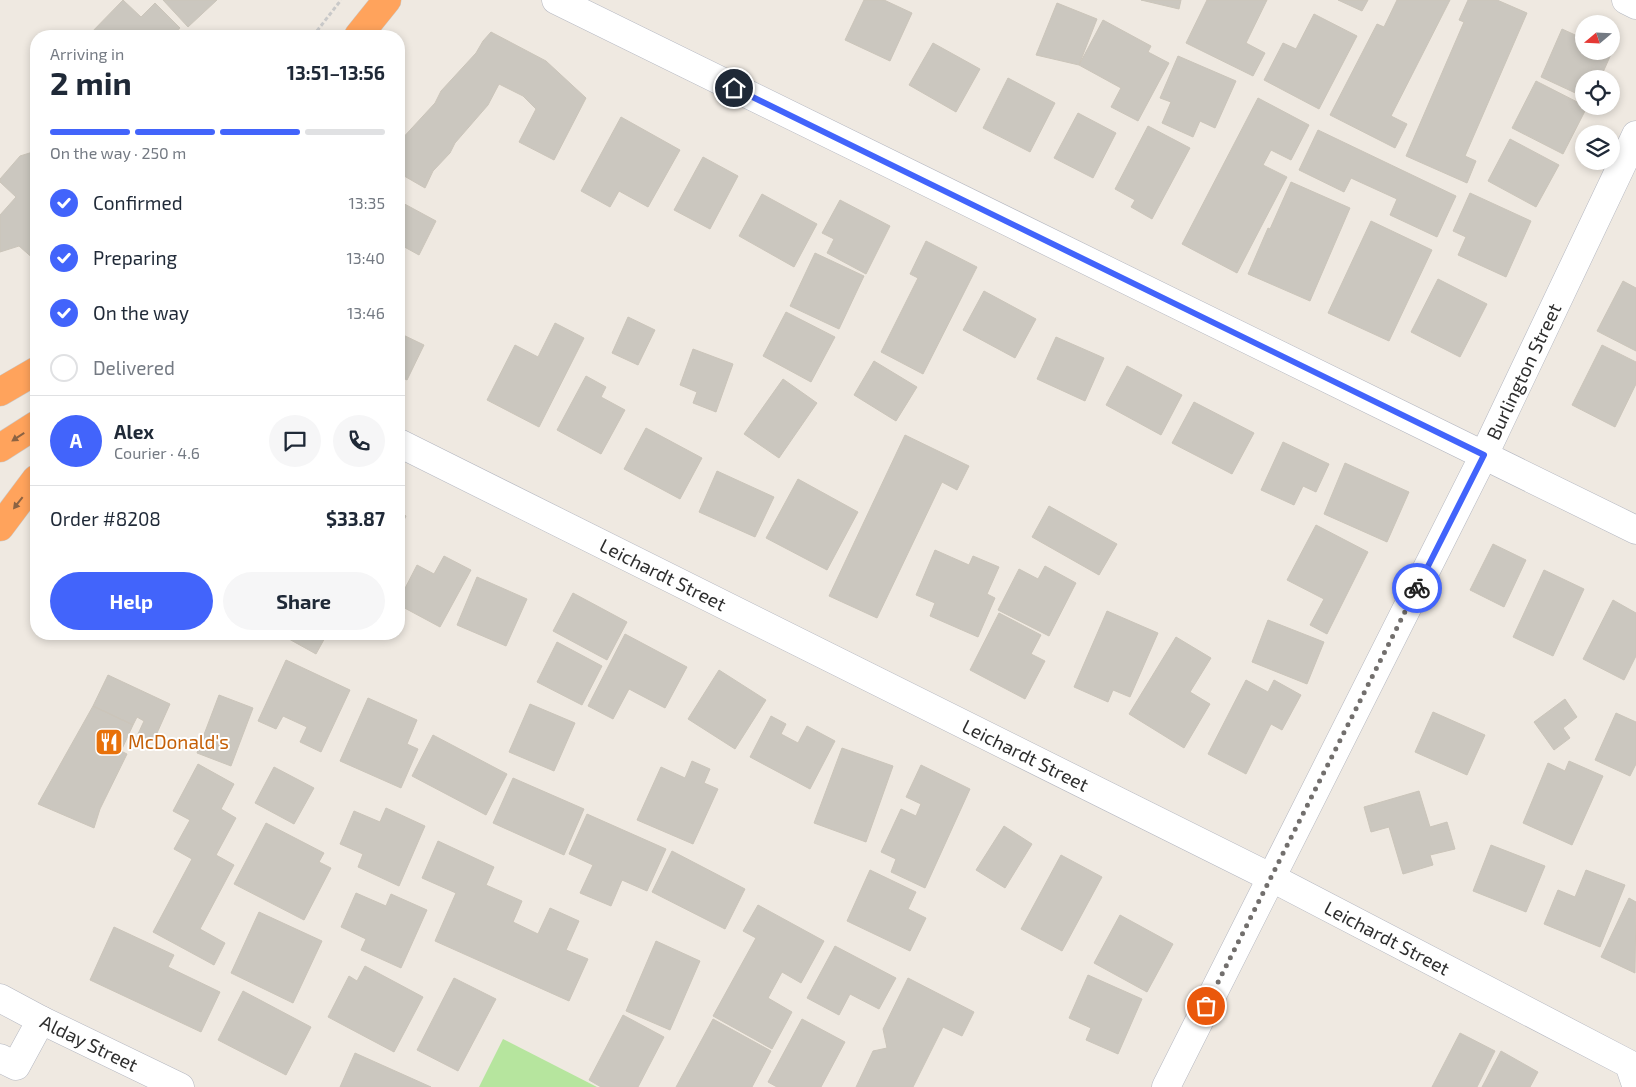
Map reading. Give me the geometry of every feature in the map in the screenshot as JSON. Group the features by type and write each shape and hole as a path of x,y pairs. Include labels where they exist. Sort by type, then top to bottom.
{"highway":[{"path":"363,30 387,0"},
{"path":"0,392 30,374"},
{"path":"0,448 30,429"},
{"path":"0,527 30,487"}],"street":[{"path":"556,0 1636,530"},
{"path":"1626,0 1636,5"},
{"name":"Burlington Street","path":"1166,1087 1484,455 1636,135"},
{"name":"Leichardt Street","path":"405,446 1270,877 1634,1070"},
{"name":"Alday Street","path":"0,998 41,1020 180,1087"},
{"path":"0,1058 16,1066 41,1020"}],"path":[{"path":"318,30 341,0"}],"green space":[{"path":"503,1039 597,1087 479,1087"}],"building":[{"path":"123,0 141,17 155,3 180,28 178,30 94,30"},
{"path":"163,0 217,0 188,27"},
{"path":"864,0 884,0 912,13 890,61 845,40"},
{"path":"1141,0 1181,0 1179,9"},
{"path":"1207,0 1267,0 1246,43 1265,53 1253,76 1186,43"},
{"path":"1338,0 1368,0 1362,11"},
{"path":"1397,0 1450,0 1391,116 1407,124 1395,148 1330,115 1377,24 1384,27"},
{"path":"1468,0 1497,0 1527,13 1465,156 1476,161 1467,183 1406,156 1464,22 1459,20"},
{"path":"1057,3 1097,19 1079,65 1036,55"},
{"path":"1314,14 1357,36 1319,109 1264,80 1283,43 1296,49"},
{"path":"1103,20 1151,46 1148,52 1169,63 1138,121 1111,107 1121,88 1079,65"},
{"path":"1562,29 1575,35 1575,60 1608,60 1604,70 1575,70 1575,93 1541,77"},
{"path":"491,32 546,61 586,98 554,160 519,142 536,109 523,96 499,84 488,105 455,143 450,153 433,171 425,188 405,176 405,136 435,103 441,91 476,53"},
{"path":"933,43 980,69 956,112 909,85"},
{"path":"1178,56 1236,81 1215,128 1200,121 1193,137 1162,123 1171,102 1160,98"},
{"path":"1008,78 1055,103 1030,152 983,128"},
{"path":"1536,81 1575,101 1575,115 1583,115 1578,125 1575,125 1575,130 1563,154 1512,128"},
{"path":"1258,98 1309,125 1291,160 1271,150 1263,165 1287,177 1237,273 1182,244"},
{"path":"1078,113 1116,133 1093,178 1054,158"},
{"path":"621,117 680,150 648,207 619,191 610,207 581,191"},
{"path":"1148,126 1190,148 1152,219 1131,207 1135,200 1115,189"},
{"path":"1318,130 1456,196 1437,237 1390,215 1397,199 1351,178 1344,192 1299,170"},
{"path":"1510,139 1559,165 1536,207 1488,181"},
{"path":"30,153 30,256 19,246 0,252 0,215 16,197 0,182 0,179 20,156"},
{"path":"703,157 738,176 710,229 674,210"},
{"path":"1291,182 1350,208 1310,301 1248,274"},
{"path":"1470,193 1531,221 1506,277 1458,255 1466,237 1453,231"},
{"path":"762,194 817,224 794,267 739,236"},
{"path":"840,200 890,226 866,274 827,253 834,239 822,233"},
{"path":"405,204 436,221 419,255 405,247"},
{"path":"1371,221 1432,250 1389,341 1328,313"},
{"path":"926,241 977,267 923,374 881,352 918,278 910,274"},
{"path":"815,253 864,276 839,329 790,306"},
{"path":"1438,279 1487,304 1460,357 1411,332"},
{"path":"1623,281 1636,288 1636,351 1597,331"},
{"path":"984,291 1036,319 1015,358 963,330"},
{"path":"786,312 835,337 811,382 763,356"},
{"path":"628,317 655,330 638,365 612,353"},
{"path":"555,323 584,338 539,427 487,400 515,345 538,357"},
{"path":"405,336 424,345 407,380 405,379"},
{"path":"1056,337 1104,358 1085,401 1037,379"},
{"path":"1602,345 1636,362 1636,384 1615,427 1572,405"},
{"path":"693,349 733,364 716,412 693,403 697,392 680,385"},
{"path":"874,361 917,387 896,421 854,395"},
{"path":"1127,366 1182,395 1161,435 1106,405"},
{"path":"586,376 606,387 601,397 625,410 601,454 557,430"},
{"path":"783,379 817,403 779,458 744,434"},
{"path":"1194,402 1254,433 1232,474 1172,443"},
{"path":"646,428 702,458 680,499 624,469"},
{"path":"905,435 969,466 957,490 942,482 877,618 829,596"},
{"path":"1283,442 1329,464 1316,492 1303,486 1294,505 1261,490"},
{"path":"1345,463 1409,492 1387,542 1324,514"},
{"path":"717,471 774,497 755,537 699,512"},
{"path":"798,479 858,512 827,570 766,538"},
{"path":"1049,506 1117,544 1099,575 1032,537"},
{"path":"1316,525 1368,552 1327,634 1310,625 1324,599 1287,580"},
{"path":"1493,544 1526,560 1504,607 1470,590"},
{"path":"935,550 969,565 973,556 999,567 987,594 995,598 978,637 930,616 935,603 916,595"},
{"path":"444,556 471,570 440,627 405,608 405,588 417,565 434,574"},
{"path":"1045,566 1076,583 1049,636 998,610 1019,569 1038,579"},
{"path":"1544,570 1584,589 1553,656 1513,637"},
{"path":"477,577 527,599 506,646 457,625"},
{"path":"573,593 627,622 607,660 553,631"},
{"path":"1613,600 1636,613 1636,656 1624,680 1583,659"},
{"path":"1107,611 1158,633 1130,697 1113,690 1108,702 1074,687"},
{"path":"999,613 1041,635 1031,654 1045,661 1025,699 970,670"},
{"path":"1268,620 1324,642 1307,684 1252,662"},
{"path":"625,634 687,667 665,708 629,689 613,719 588,706"},
{"path":"1176,637 1211,658 1190,692 1210,704 1184,748 1129,714"},
{"path":"291,640 324,640 316,654"},
{"path":"557,642 602,666 582,705 537,682"},
{"path":"286,660 350,690 321,752 300,742 307,727 283,716 276,729 258,721"},
{"path":"719,670 766,700 735,749 688,719"},
{"path":"108,675 170,704 153,742 138,734 144,721 137,717 133,725 93,706"},
{"path":"1246,680 1268,692 1274,680 1301,695 1282,730 1271,724 1246,774 1208,754"},
{"path":"219,695 253,708 231,766 197,753"},
{"path":"368,698 417,720 407,744 418,749 401,788 340,761"},
{"path":"1565,699 1577,717 1563,728 1570,738 1554,750 1534,722"},
{"path":"530,704 575,723 554,771 509,752"},
{"path":"93,706 133,725 121,751 127,754 100,809 94,828 38,804"},
{"path":"1433,712 1485,735 1467,775 1415,752"},
{"path":"1616,713 1636,722 1636,764 1630,776 1595,760"},
{"path":"771,716 786,724 781,734 798,743 807,726 835,741 810,789 750,757"},
{"path":"433,735 507,774 486,815 412,776"},
{"path":"842,748 893,766 866,842 814,823"},
{"path":"692,761 710,769 704,783 718,789 693,844 637,820 661,767 685,778"},
{"path":"1569,761 1603,776 1572,845 1523,823 1548,763 1565,771"},
{"path":"198,764 234,784 221,809 236,818 216,855 234,865 200,929 225,943 214,965 153,932 192,859 174,849 190,820 173,811"},
{"path":"921,765 970,789 925,888 891,872 896,859 881,852 901,809 916,816 921,804 906,797"},
{"path":"274,767 314,788 294,824 255,803"},
{"path":"513,778 584,809 564,855 493,823"},
{"path":"1419,791 1430,827 1447,822 1455,849 1430,855 1433,865 1403,874 1389,827 1371,832 1364,807"},
{"path":"386,808 425,826 399,886 358,867 363,854 340,844 354,811 380,822"},
{"path":"587,814 666,849 647,891 622,880 611,906 580,893 593,865 569,854"},
{"path":"266,823 324,853 319,862 331,868 304,920 234,884"},
{"path":"1004,826 1032,844 1005,888 976,870"},
{"path":"438,841 494,867 486,885 522,901 513,922 538,934 550,908 579,921 566,950 588,959 569,1001 435,941 456,893 422,878"},
{"path":"1491,845 1545,866 1526,912 1473,891"},
{"path":"672,851 745,889 725,929 652,892"},
{"path":"1061,855 1102,877 1062,951 1021,929"},
{"path":"870,870 916,892 908,909 926,918 910,951 847,921"},
{"path":"1586,870 1625,885 1600,947 1544,924 1558,890 1575,897"},
{"path":"356,893 386,906 391,894 427,910 401,968 361,950 366,939 341,927"},
{"path":"1629,898 1636,902 1635,973 1601,957"},
{"path":"758,905 824,941 801,983 782,972 768,998 792,1012 772,1049 713,1016 756,938 743,931"},
{"path":"259,912 322,941 293,1003 231,973"},
{"path":"1120,915 1173,944 1147,992 1094,963"},
{"path":"114,927 174,955 168,967 220,992 201,1032 90,980"},
{"path":"656,941 700,961 670,1030 626,1011"},
{"path":"835,946 896,978 879,1009 850,994 839,1015 807,998"},
{"path":"365,966 423,997 394,1052 328,1017 349,976 357,981"},
{"path":"1088,975 1142,999 1118,1054 1086,1040 1091,1028 1069,1018"},
{"path":"454,978 496,999 458,1071 417,1050"},
{"path":"908,978 974,1012 962,1036 943,1027 913,1087 856,1087 873,1051 887,1048 883,1029"},
{"path":"243,991 311,1027 286,1075 218,1040"},
{"path":"623,1015 664,1037 638,1087 601,1087 589,1080"},
{"path":"713,1019 771,1051 752,1087 676,1087"},
{"path":"802,1019 845,1042 821,1087 777,1087 768,1082"},
{"path":"1460,1033 1495,1051 1477,1087 1432,1087"},
{"path":"1501,1051 1538,1072 1530,1087 1482,1087"},
{"path":"355,1053 431,1087 340,1087"}],"way so far":[{"path":"1206,1006 1417,588"}],"place":[{"name":"McDonald's","path":"109,742"}],"route":[{"path":"734,88 1484,455 1417,588"}]}
